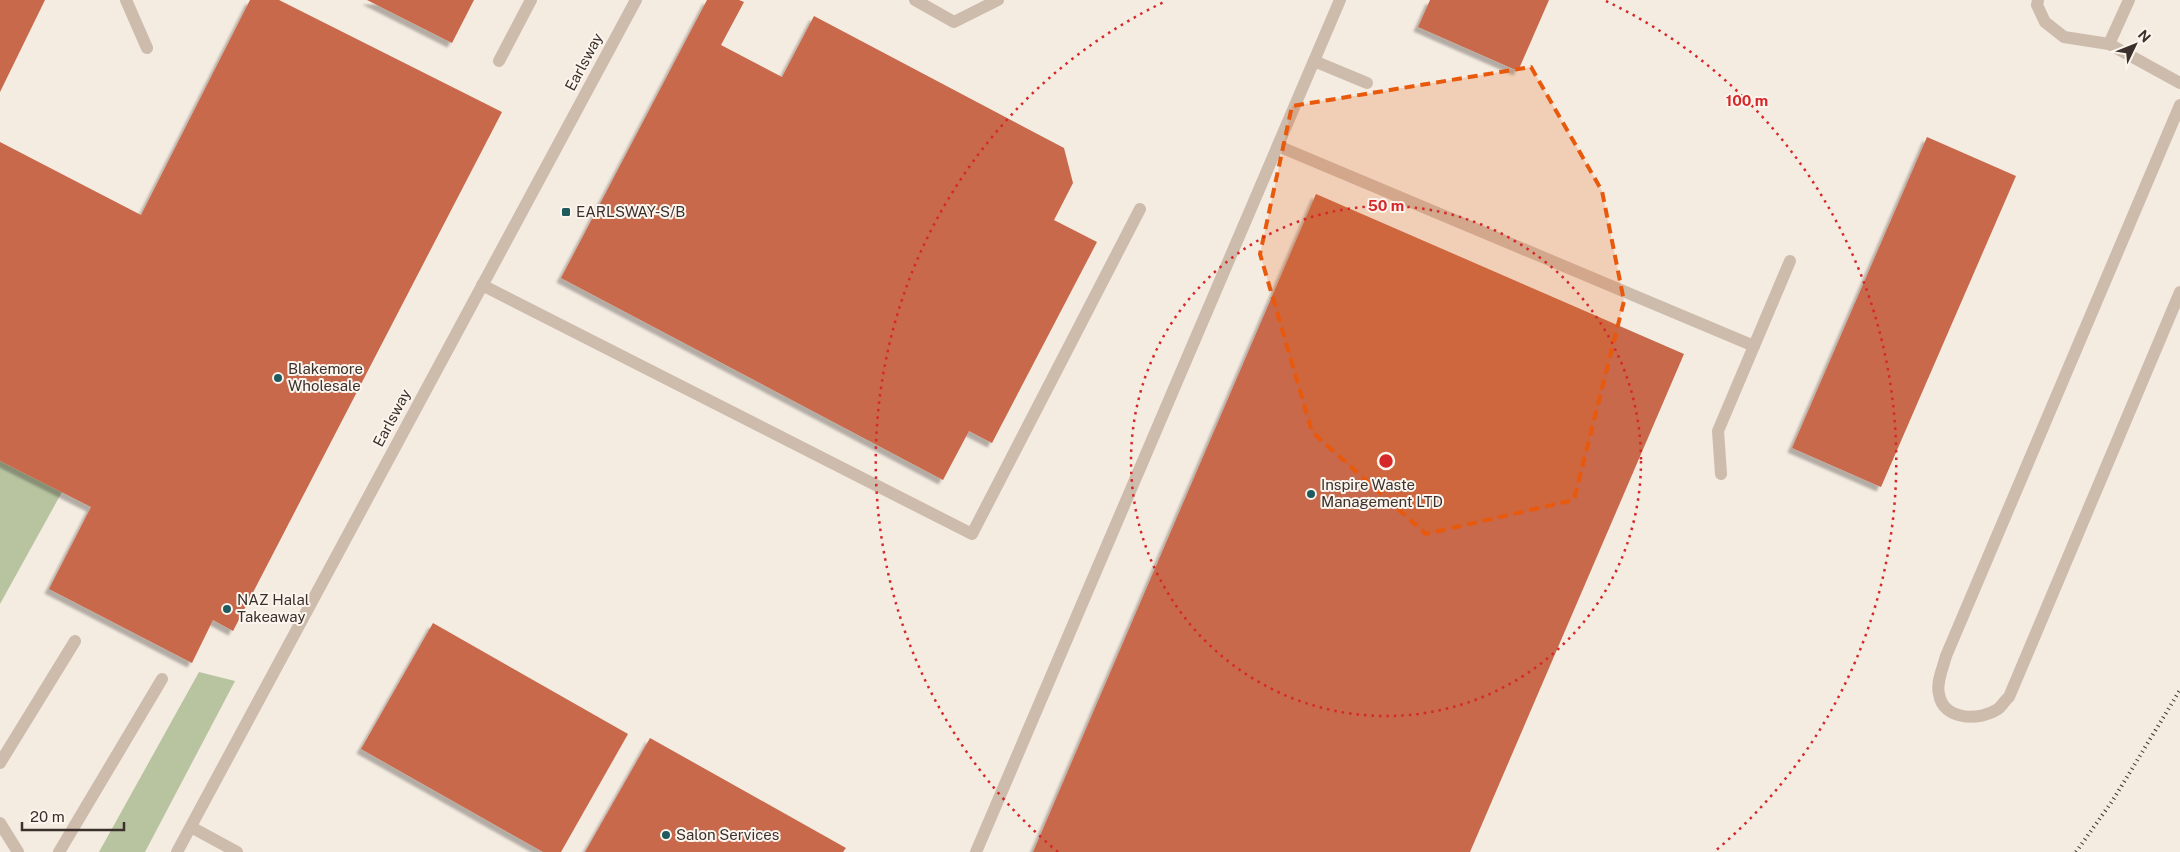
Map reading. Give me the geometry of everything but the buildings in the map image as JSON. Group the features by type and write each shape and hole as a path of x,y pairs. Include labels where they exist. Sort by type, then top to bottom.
{"street":[{"path":"126,0 147,48"},
{"path":"499,61 531,0"},
{"name":"Earlsway","path":"177,852 636,0"},
{"path":"915,0 954,22 998,0"},
{"path":"976,852 1340,0"},
{"path":"2038,0 2037,6 2045,22 2064,37 2109,44 2180,83"},
{"path":"2109,44 2129,0"},
{"path":"1314,61 1367,83"},
{"path":"2180,105 1946,656 1939,681 1938,694 1942,704 1950,712 1974,717 1998,708 2009,697 2180,292"},
{"path":"1278,146 1754,346"},
{"path":"482,285 972,534 1140,209"},
{"path":"1721,474 1718,431 1790,261"},
{"path":"0,763 75,642"},
{"path":"59,852 162,679"},
{"path":"0,823 18,852"},
{"path":"191,827 237,852"}],"highlighted area":[{"path":"1531,67 1602,191 1624,301 1574,500 1426,534 1312,432 1260,254 1292,106"}],"green space":[{"path":"0,461 62,492 0,604"},
{"path":"199,672 235,681 145,852 99,852"}],"railway":[{"path":"2076,852 2113,800 2180,690"}],"place":[{"name":"EARLSWAY-S/B","path":"566,212"},
{"name":"Blakemore Wholesale","path":"278,378"},
{"name":"Inspire Waste Management LTD","path":"1311,494"},
{"name":"NAZ Halal Takeaway","path":"227,609"},
{"name":"Salon Services","path":"666,835"}]}
